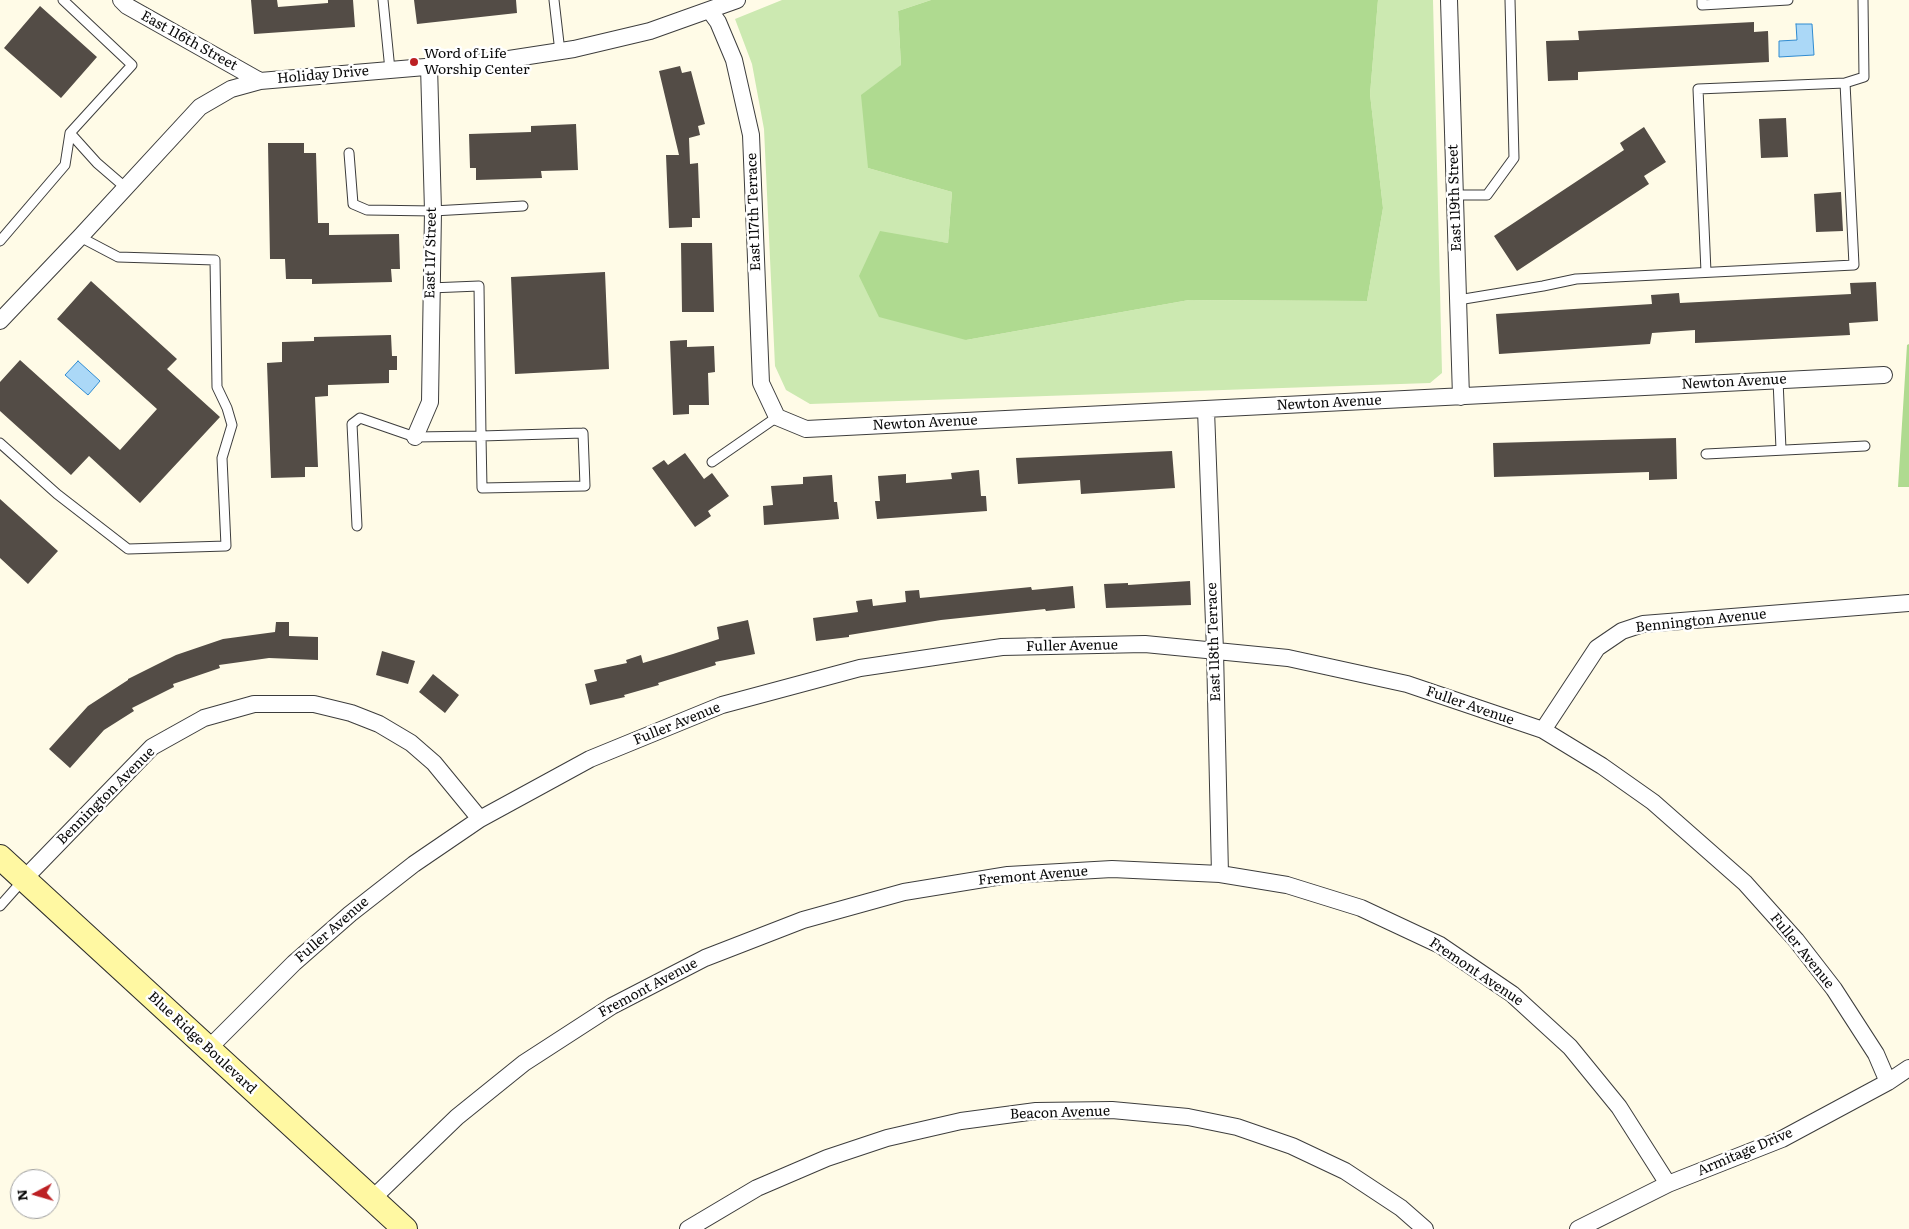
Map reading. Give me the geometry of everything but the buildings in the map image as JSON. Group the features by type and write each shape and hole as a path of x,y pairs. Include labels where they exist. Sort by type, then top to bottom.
{"main road":[{"name":"Blue Ridge Boulevard","path":"0,857 405,1229"}],"street":[{"name":"East 116th Street","path":"121,0 127,6 260,81"},
{"name":"Holiday Drive","path":"0,321 200,107 231,89 260,81 496,62 560,52 650,31 737,0"},
{"name":"East 119th Street","path":"1449,0 1461,396"},
{"name":"East 117th Terrace","path":"710,11 718,22 734,60 751,135 760,384 777,417"},
{"name":"East 117 Street","path":"415,437 430,402 430,288 433,211 429,66"},
{"name":"Newton Avenue","path":"777,417 806,429 1884,375"},
{"name":"East 118th Terrace","path":"1206,410 1215,651 1220,874"},
{"name":"Bennington Avenue","path":"1543,730 1597,648 1622,631 1643,624 1909,603"},
{"name":"Fuller Avenue","path":"208,1049 294,963 350,914 414,864 480,819 590,759 722,705 860,668 1002,647 1145,644 1288,658 1407,684 1543,730 1602,766 1652,802 1744,884 1796,940 1834,989 1876,1054 1888,1082"},
{"name":"Bennington Avenue","path":"24,879 152,747 204,718 254,704 314,704 351,713 379,724 411,744 434,763 480,819"},
{"name":"Fremont Avenue","path":"372,1199 457,1117 524,1063 612,1006 705,958 803,920 904,892 1008,875 1112,869 1220,874 1287,885 1361,908 1440,945 1512,994 1570,1046 1619,1107 1668,1184"},
{"name":"Armitage Drive","path":"1578,1229 1668,1184 1782,1139 1888,1082 1909,1068"},
{"name":"Beacon Avenue","path":"688,1229 758,1188 827,1158 887,1138 961,1120 1036,1111 1112,1110 1188,1117 1237,1128 1292,1146 1345,1171 1401,1208 1425,1229"}],"lane":[{"path":"0,241 65,165 70,133 132,65 62,0"},
{"path":"383,0 390,70"},
{"path":"554,0 560,52"},
{"path":"1455,195 1487,195 1514,158 1510,0"},
{"path":"1702,0 1702,5 1788,0"},
{"path":"1706,272 1698,89 1844,84 1864,77 1862,0"},
{"path":"1458,300 1576,279 1854,265 1844,84"},
{"path":"70,133 97,163 126,188"},
{"path":"349,153 353,204 367,210 433,211 523,206"},
{"path":"0,443 57,494 128,549 226,546 222,458 232,425 228,408 217,387 215,260 118,258 80,237"},
{"path":"357,526 352,424 360,418 415,437 481,436 583,432 585,486 482,488 481,436 479,286 430,288"},
{"path":"1778,380 1781,449"},
{"path":"712,462 777,417"},
{"path":"1706,454 1866,446"},
{"path":"0,906 24,879"}],"green space":[{"path":"782,0 931,0 898,11 901,65 868,168 952,192 948,243 880,232 966,340 1189,300 1367,301 1383,208 1370,94 1378,0 1433,0 1442,373 1430,383 810,404 786,390 775,366 764,129 752,64 735,19"},
{"path":"931,0 1378,0 1370,94 1383,208 1367,301 1189,300 966,340 879,317 859,276 880,231 948,243 952,192 868,168 861,95 901,65 898,11"},
{"path":"1909,344 1909,487 1898,487 1907,345"}],"water":[{"path":"1796,24 1812,24 1814,55 1779,57 1779,41 1797,40"},
{"path":"78,361 100,381 88,395 65,375"}],"place":[{"name":"Word of Life Worship Center","path":"414,62"}]}
